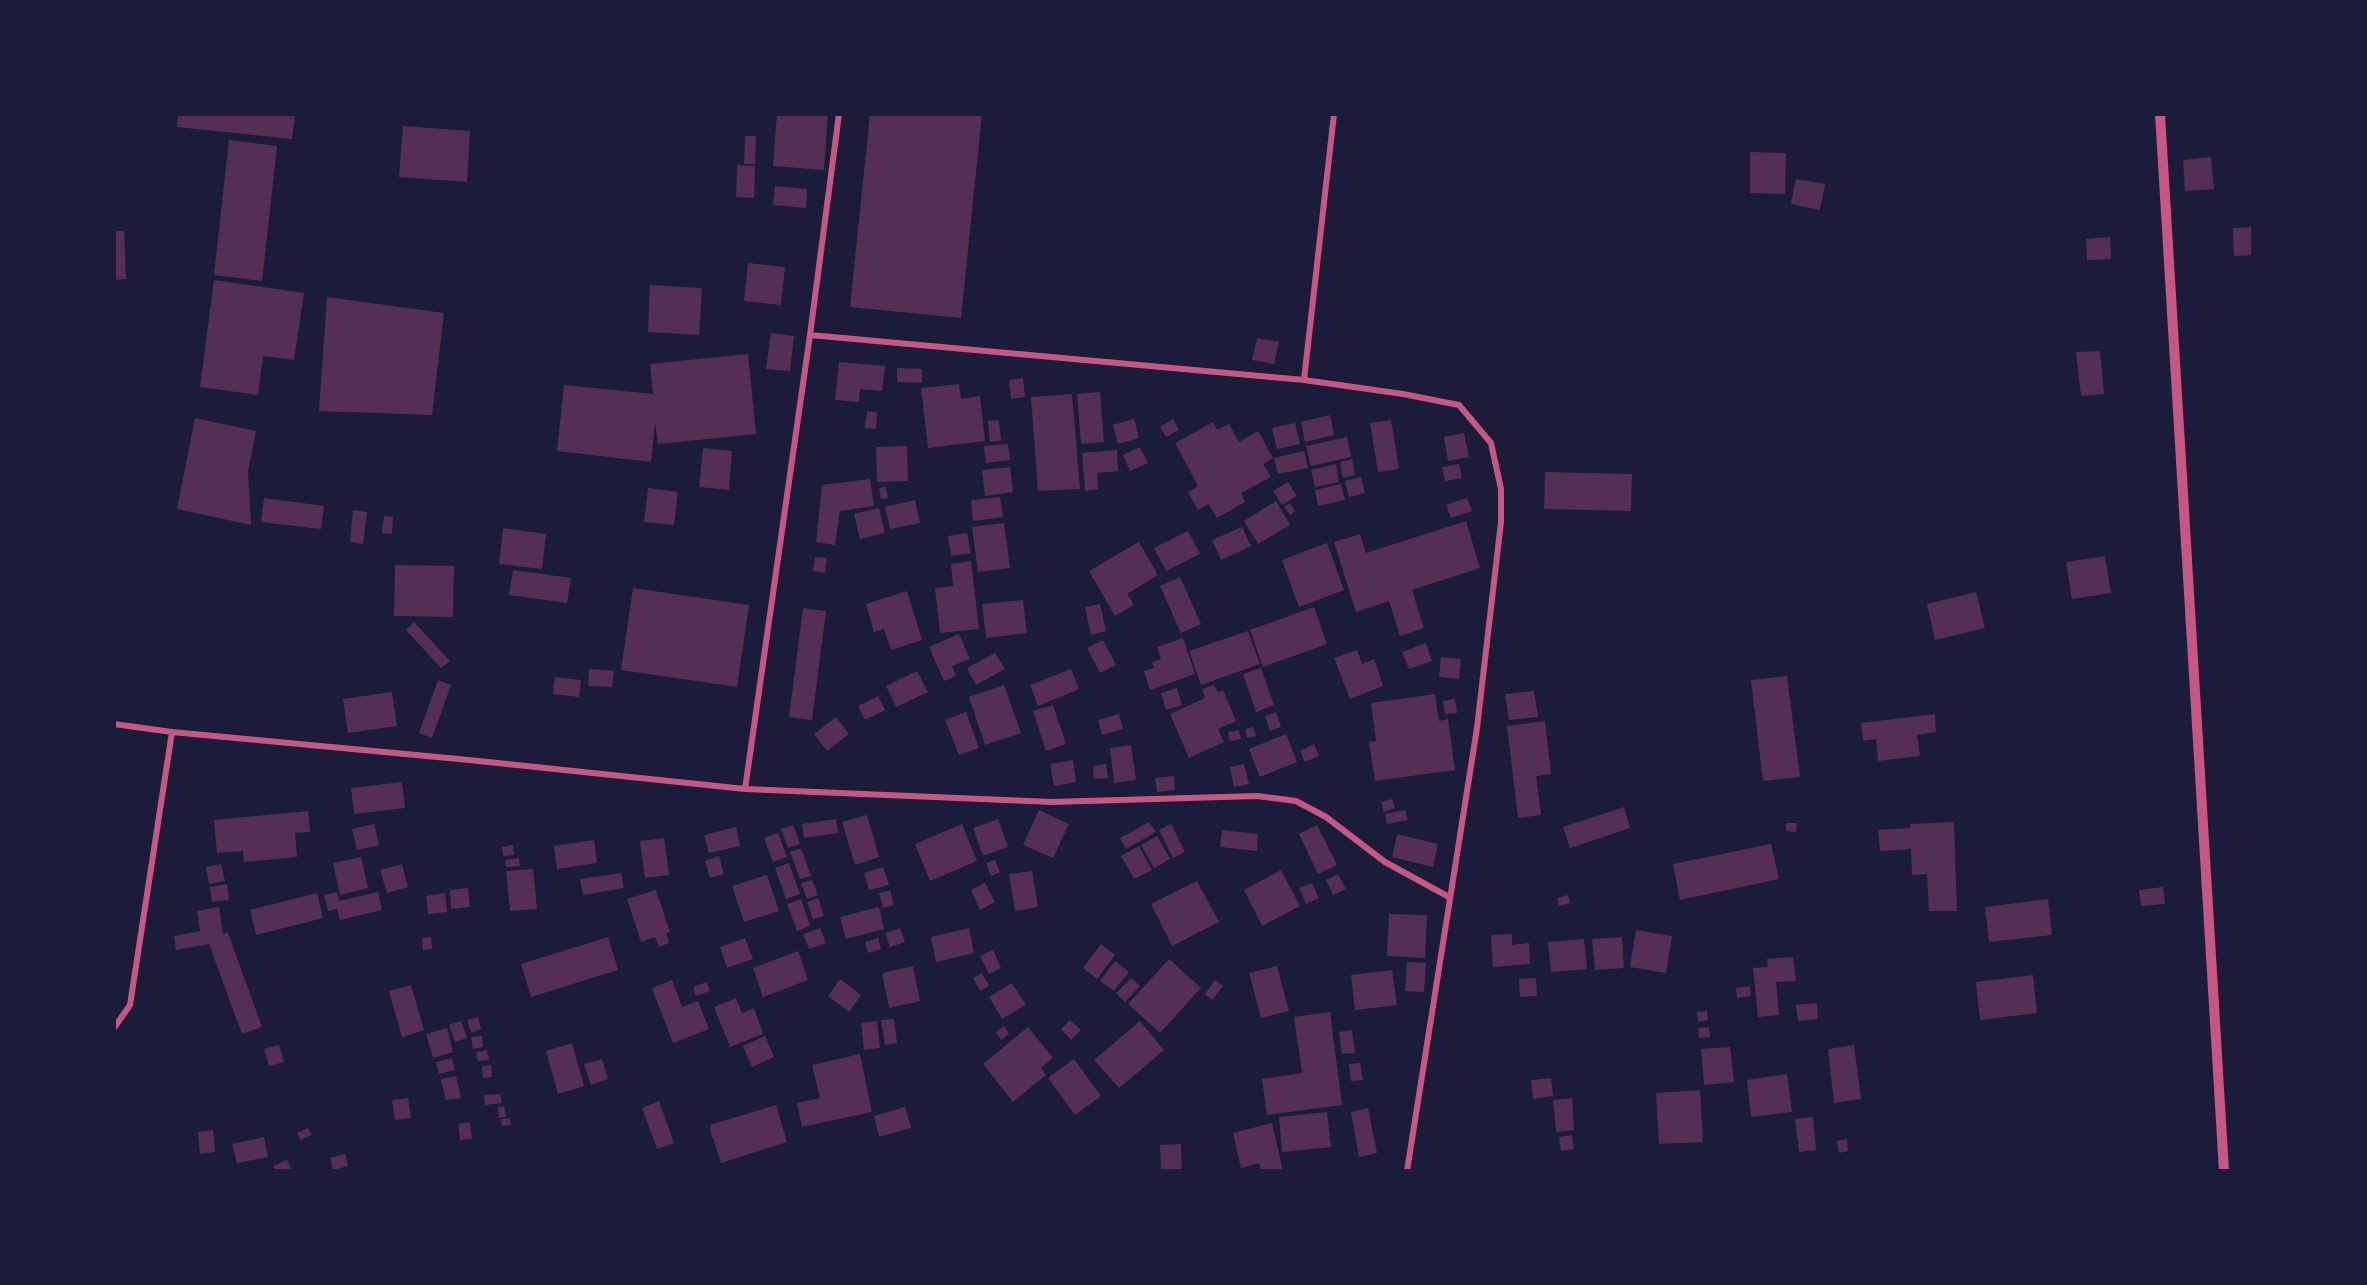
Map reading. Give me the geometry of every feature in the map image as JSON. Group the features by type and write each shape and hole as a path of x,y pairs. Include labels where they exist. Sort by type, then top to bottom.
{"street":[{"path":"745,789 839,114"},
{"path":"1304,380 1334,114"},
{"path":"2160,114 2224,1171"},
{"path":"810,335 1304,380 1403,394 1459,405 1491,443 1501,489 1501,522 1477,728 1407,1171"},
{"path":"114,724 172,732 745,789 1052,802 1257,796 1296,801 1326,817 1385,862 1449,897"},
{"path":"114,1028 130,1005 172,732"}],"building":[{"path":"178,114 295,114 292,139 177,127"},
{"path":"777,114 828,114 824,170 773,166"},
{"path":"870,114 982,114 961,318 850,307"},
{"path":"403,126 470,131 467,182 399,177"},
{"path":"745,136 756,136 755,164 744,164"},
{"path":"229,140 277,146 262,281 214,275"},
{"path":"1750,152 1786,153 1785,194 1750,193"},
{"path":"2211,157 2214,189 2185,191 2183,160"},
{"path":"737,165 755,166 754,198 736,197"},
{"path":"1796,179 1825,184 1820,210 1791,204"},
{"path":"775,186 807,189 806,208 773,205"},
{"path":"2253,227 2253,255 2234,256 2233,228"},
{"path":"114,231 124,231 126,279 114,280"},
{"path":"2110,237 2111,259 2087,260 2086,239"},
{"path":"748,263 785,267 781,305 744,301"},
{"path":"214,280 304,293 294,360 263,356 258,395 200,387"},
{"path":"650,285 702,288 699,335 648,332"},
{"path":"327,297 444,313 432,415 319,411"},
{"path":"771,333 794,336 790,371 766,369"},
{"path":"1257,338 1279,342 1274,364 1252,360"},
{"path":"2100,351 2104,394 2081,396 2076,352"},
{"path":"748,354 756,434 658,444 655,422 651,462 557,451 564,385 653,394 650,364"},
{"path":"839,362 885,366 882,391 860,389 859,402 835,400"},
{"path":"897,368 922,369 922,383 897,382"},
{"path":"1023,378 1025,397 1011,399 1009,380"},
{"path":"959,384 961,399 980,396 985,441 928,448 921,388"},
{"path":"1100,392 1104,442 1081,444 1077,394"},
{"path":"1072,394 1080,489 1038,491 1031,397"},
{"path":"867,411 877,412 876,429 865,428"},
{"path":"1330,415 1334,435 1305,442 1301,422"},
{"path":"195,418 256,431 248,472 251,525 177,509"},
{"path":"1134,419 1139,438 1118,444 1113,425"},
{"path":"1173,419 1179,430 1166,437 1160,427"},
{"path":"999,420 1001,441 990,442 988,421"},
{"path":"1391,420 1399,469 1378,472 1370,423"},
{"path":"1213,422 1217,430 1229,424 1239,442 1258,431 1273,458 1263,464 1271,477 1241,493 1245,502 1217,518 1209,504 1198,510 1188,492 1198,486 1175,443"},
{"path":"1295,423 1300,444 1277,449 1272,428"},
{"path":"1464,433 1469,457 1448,461 1444,437"},
{"path":"1347,437 1351,457 1311,466 1306,446"},
{"path":"1008,444 1010,460 986,463 984,446"},
{"path":"907,446 908,481 877,482 876,447"},
{"path":"1140,447 1148,463 1130,471 1123,455"},
{"path":"703,448 732,451 729,490 699,487"},
{"path":"1117,450 1118,471 1097,473 1098,489 1085,491 1082,453"},
{"path":"1304,451 1308,468 1278,474 1274,458"},
{"path":"1352,459 1355,475 1343,478 1340,462"},
{"path":"1336,464 1339,482 1315,487 1311,470"},
{"path":"1459,464 1462,478 1445,481 1442,467"},
{"path":"1010,467 1013,492 985,496 982,470"},
{"path":"1545,472 1632,474 1631,511 1544,509"},
{"path":"1361,477 1365,493 1349,497 1345,481"},
{"path":"870,479 874,506 840,511 835,545 816,542 822,485"},
{"path":"1288,482 1297,496 1282,505 1273,491"},
{"path":"1341,484 1345,500 1318,506 1315,490"},
{"path":"886,487 888,498 881,499 879,488"},
{"path":"648,488 678,492 674,525 644,522"},
{"path":"1000,497 1003,517 973,521 971,500"},
{"path":"264,498 324,506 321,529 261,522"},
{"path":"1467,498 1472,511 1451,518 1446,505"},
{"path":"915,500 920,523 890,529 885,507"},
{"path":"1276,501 1290,525 1258,544 1244,521"},
{"path":"1290,503 1295,511 1290,515 1284,507"},
{"path":"879,508 885,533 860,539 854,514"},
{"path":"353,510 367,512 363,544 350,542"},
{"path":"384,516 393,517 392,534 382,533"},
{"path":"1466,521 1480,568 1412,590 1424,628 1400,636 1389,601 1356,612 1334,542 1360,534 1366,553"},
{"path":"1004,523 1010,568 978,572 972,527"},
{"path":"1242,527 1251,546 1221,560 1212,540"},
{"path":"503,528 546,534 542,569 499,564"},
{"path":"1188,531 1200,554 1166,571 1154,548"},
{"path":"967,533 971,553 951,556 948,536"},
{"path":"1139,542 1158,575 1127,594 1134,605 1115,616 1089,571"},
{"path":"1327,543 1344,590 1299,607 1282,560"},
{"path":"2105,556 2111,593 2072,599 2066,562"},
{"path":"815,557 827,558 825,573 813,571"},
{"path":"971,561 979,629 940,633 935,588 953,586 951,564"},
{"path":"395,565 454,566 453,617 394,616"},
{"path":"513,570 571,578 567,603 509,595"},
{"path":"1180,577 1201,624 1181,633 1160,586"},
{"path":"633,588 749,605 737,687 621,670"},
{"path":"907,591 922,640 891,650 884,629 874,632 866,604"},
{"path":"1976,592 1985,628 1935,640 1927,604"},
{"path":"1023,600 1027,633 986,638 982,604"},
{"path":"1100,604 1106,631 1091,635 1085,607"},
{"path":"1314,607 1327,644 1263,667 1250,630"},
{"path":"803,608 826,611 812,720 789,717"},
{"path":"414,622 450,661 441,668 406,630"},
{"path":"1248,631 1260,664 1201,685 1189,651"},
{"path":"959,634 970,659 952,666 956,676 944,681 929,647"},
{"path":"1183,638 1195,674 1150,690 1144,671 1154,668 1152,662 1161,659 1157,647"},
{"path":"1103,640 1116,665 1100,673 1087,648"},
{"path":"1426,643 1432,661 1409,669 1402,652"},
{"path":"1357,650 1362,664 1374,659 1383,686 1350,699 1334,658"},
{"path":"995,653 1005,669 976,685 967,668"},
{"path":"1441,657 1461,659 1459,679 1439,677"},
{"path":"1261,668 1274,705 1256,712 1243,674"},
{"path":"589,669 614,671 612,687 588,686"},
{"path":"1071,669 1079,689 1038,706 1030,685"},
{"path":"917,671 928,692 896,707 886,686"},
{"path":"1787,676 1800,777 1763,781 1751,680"},
{"path":"555,677 581,680 579,697 553,694"},
{"path":"438,680 451,685 432,738 419,733"},
{"path":"1004,685 1021,733 985,745 969,697"},
{"path":"1214,685 1218,692 1223,690 1236,721 1218,729 1224,742 1189,758 1170,714 1205,698 1202,689"},
{"path":"1177,688 1182,705 1166,710 1161,693"},
{"path":"1534,691 1538,717 1509,720 1505,694"},
{"path":"392,692 397,726 348,733 343,699"},
{"path":"1435,694 1439,721 1448,719 1455,770 1375,781 1369,742 1376,741 1371,703"},
{"path":"878,696 885,710 865,720 858,706"},
{"path":"1455,699 1457,713 1445,714 1443,701"},
{"path":"1053,705 1066,744 1046,751 1033,711"},
{"path":"966,712 979,748 959,755 945,720"},
{"path":"1276,712 1281,727 1270,731 1265,716"},
{"path":"1119,714 1123,729 1102,735 1098,720"},
{"path":"1935,714 1936,732 1917,735 1920,756 1878,761 1876,739 1863,741 1861,723"},
{"path":"836,717 849,734 827,751 814,734"},
{"path":"1545,721 1551,774 1536,776 1541,815 1518,818 1507,726"},
{"path":"1253,727 1256,736 1247,738 1245,729"},
{"path":"1239,730 1241,739 1230,741 1228,732"},
{"path":"1286,734 1297,762 1260,777 1249,749"},
{"path":"1314,744 1319,756 1305,762 1300,751"},
{"path":"1131,745 1136,780 1114,783 1110,748"},
{"path":"1073,760 1076,782 1054,786 1050,764"},
{"path":"1106,764 1108,778 1094,779 1093,766"},
{"path":"1244,764 1249,784 1234,787 1230,767"},
{"path":"1174,776 1175,790 1157,792 1155,778"},
{"path":"402,782 405,808 354,814 351,788"},
{"path":"1392,799 1395,808 1384,812 1381,802"},
{"path":"1624,807 1630,828 1570,848 1563,827"},
{"path":"1039,810 1069,824 1053,858 1023,845"},
{"path":"1405,810 1408,820 1387,824 1385,814"},
{"path":"308,811 310,832 295,833 297,857 244,862 243,851 217,853 214,820"},
{"path":"867,815 879,857 855,865 842,822"},
{"path":"836,819 838,833 804,838 802,824"},
{"path":"998,819 1008,847 983,856 973,828"},
{"path":"1149,822 1156,832 1126,849 1120,838"},
{"path":"1954,822 1957,911 1929,911 1927,874 1912,875 1911,849 1880,851 1878,830 1910,828 1910,824"},
{"path":"1786,823 1797,823 1796,832 1786,831"},
{"path":"374,824 379,845 357,850 352,829"},
{"path":"962,824 977,861 930,881 915,844"},
{"path":"1171,824 1185,852 1173,858 1159,830"},
{"path":"793,825 800,844 788,848 781,829"},
{"path":"1317,825 1337,865 1318,874 1299,834"},
{"path":"736,827 740,846 709,853 704,835"},
{"path":"1222,830 1258,834 1257,851 1220,847"},
{"path":"778,833 787,857 773,862 764,838"},
{"path":"1397,834 1438,844 1433,867 1392,857"},
{"path":"1157,836 1170,859 1154,868 1141,845"},
{"path":"664,838 669,875 645,878 640,841"},
{"path":"594,840 597,863 557,869 554,846"},
{"path":"1771,844 1779,879 1680,900 1673,864"},
{"path":"513,845 514,855 503,856 502,847"},
{"path":"1139,846 1152,870 1134,879 1121,856"},
{"path":"801,848 811,876 800,879 790,852"},
{"path":"719,856 724,874 710,878 705,861"},
{"path":"361,857 368,888 340,895 333,863"},
{"path":"519,858 520,866 506,867 505,860"},
{"path":"995,860 1000,872 991,876 986,863"},
{"path":"789,863 800,894 786,899 775,868"},
{"path":"221,864 225,881 209,884 206,867"},
{"path":"402,864 408,887 387,893 380,870"},
{"path":"883,867 889,885 869,890 864,873"},
{"path":"533,869 537,909 510,911 506,871"},
{"path":"1281,870 1300,906 1262,926 1244,890"},
{"path":"1032,871 1038,907 1015,911 1009,874"},
{"path":"621,873 624,888 583,895 580,879"},
{"path":"1338,874 1346,889 1333,895 1326,880"},
{"path":"767,875 779,911 744,922 732,886"},
{"path":"812,880 818,895 807,899 801,883"},
{"path":"1197,881 1219,922 1172,946 1151,904"},
{"path":"985,883 995,902 980,910 971,890"},
{"path":"1312,883 1319,898 1306,904 1299,888"},
{"path":"227,884 229,900 212,902 210,887"},
{"path":"2163,887 2165,904 2141,906 2139,890"},
{"path":"468,888 470,907 451,909 450,890"},
{"path":"656,890 670,932 666,933 669,943 659,947 655,937 641,942 627,899"},
{"path":"890,890 894,905 883,908 879,893"},
{"path":"337,892 339,901 378,892 382,910 340,920 337,909 328,911 324,895"},
{"path":"317,893 323,918 256,935 250,910"},
{"path":"445,893 447,912 428,914 426,896"},
{"path":"1568,895 1570,903 1559,906 1557,898"},
{"path":"818,898 824,916 813,919 807,902"},
{"path":"801,899 810,926 797,931 787,904"},
{"path":"2048,899 2052,935 1989,942 1985,907"},
{"path":"219,907 223,934 228,933 262,1027 242,1034 209,944 176,950 174,936 200,931 197,911"},
{"path":"879,907 884,929 846,939 840,917"},
{"path":"1389,914 1427,915 1425,958 1387,956"},
{"path":"820,928 826,943 809,949 803,934"},
{"path":"900,928 905,942 890,947 885,933"},
{"path":"969,928 974,953 936,962 931,937"},
{"path":"1636,930 1672,936 1666,973 1630,967"},
{"path":"1512,934 1512,945 1529,943 1530,964 1493,967 1491,935"},
{"path":"431,937 432,949 423,950 422,938"},
{"path":"608,937 618,970 531,997 521,964"},
{"path":"1622,937 1624,968 1595,970 1592,939"},
{"path":"745,938 753,959 727,968 720,947"},
{"path":"878,938 881,949 868,953 865,942"},
{"path":"1584,939 1587,969 1551,972 1548,942"},
{"path":"1101,944 1115,955 1097,979 1083,968"},
{"path":"993,950 1001,968 989,974 980,956"},
{"path":"798,951 808,980 763,997 753,968"},
{"path":"1793,957 1796,981 1776,982 1779,1015 1758,1017 1753,968 1768,967 1767,959"},
{"path":"1169,959 1201,988 1160,1033 1128,1004"},
{"path":"1115,961 1129,972 1114,991 1100,981"},
{"path":"1407,962 1426,963 1424,992 1405,991"},
{"path":"913,966 920,1001 889,1008 882,973"},
{"path":"1277,966 1289,1011 1261,1018 1249,973"},
{"path":"1392,970 1397,1005 1355,1010 1351,975"},
{"path":"982,973 989,986 980,991 973,978"},
{"path":"2033,975 2037,1013 1980,1020 1976,982"},
{"path":"1131,978 1140,986 1125,1002 1116,993"},
{"path":"1536,978 1537,996 1520,997 1519,979"},
{"path":"840,979 861,995 849,1012 828,996"},
{"path":"672,980 682,1007 698,1001 709,1029 673,1043 652,988"},
{"path":"1215,980 1223,986 1212,1000 1205,994"},
{"path":"707,982 710,991 696,996 693,987"},
{"path":"1012,983 1026,1005 1002,1019 989,997"},
{"path":"411,985 424,1030 402,1037 389,991"},
{"path":"1750,986 1751,996 1737,998 1736,988"},
{"path":"736,998 742,1013 754,1008 763,1034 730,1047 714,1007"},
{"path":"1817,1003 1818,1019 1798,1021 1796,1005"},
{"path":"1707,1011 1708,1020 1698,1022 1697,1012"},
{"path":"1330,1012 1342,1105 1267,1115 1262,1079 1302,1073 1294,1017"},
{"path":"478,1017 481,1029 471,1033 467,1020"},
{"path":"894,1019 897,1043 885,1045 881,1020"},
{"path":"1070,1020 1081,1030 1071,1040 1061,1029"},
{"path":"461,1021 467,1038 455,1042 449,1025"},
{"path":"877,1021 880,1048 864,1050 861,1023"},
{"path":"1140,1021 1164,1050 1119,1088 1094,1060"},
{"path":"1004,1026 1009,1034 1001,1040 996,1032"},
{"path":"1028,1027 1053,1058 1041,1068 1046,1075 1013,1102 983,1064"},
{"path":"1709,1027 1710,1037 1699,1038 1698,1028"},
{"path":"447,1028 453,1052 433,1058 426,1034"},
{"path":"1352,1030 1355,1053 1342,1054 1339,1032"},
{"path":"482,1036 483,1047 473,1049 471,1037"},
{"path":"765,1036 774,1057 752,1067 743,1046"},
{"path":"572,1043 584,1086 558,1094 546,1051"},
{"path":"279,1045 284,1062 269,1066 264,1049"},
{"path":"1854,1045 1861,1099 1834,1103 1828,1049"},
{"path":"1730,1047 1734,1082 1704,1085 1701,1049"},
{"path":"487,1050 489,1060 478,1061 476,1052"},
{"path":"860,1054 872,1112 802,1127 797,1103 820,1098 812,1065"},
{"path":"452,1058 455,1070 439,1074 436,1062"},
{"path":"602,1059 608,1079 591,1085 584,1064"},
{"path":"1074,1059 1101,1096 1075,1115 1048,1078"},
{"path":"1360,1063 1363,1080 1351,1081 1349,1064"},
{"path":"491,1065 492,1077 483,1078 482,1066"},
{"path":"1787,1074 1792,1112 1751,1117 1747,1080"},
{"path":"456,1076 461,1098 446,1100 441,1079"},
{"path":"1551,1078 1553,1096 1533,1099 1531,1080"},
{"path":"1700,1090 1703,1142 1659,1144 1656,1093"},
{"path":"500,1094 502,1103 485,1105 484,1095"},
{"path":"408,1098 411,1118 395,1120 392,1100"},
{"path":"1572,1098 1574,1130 1556,1132 1553,1100"},
{"path":"659,1101 674,1143 657,1149 642,1108"},
{"path":"776,1105 787,1142 721,1163 710,1125"},
{"path":"504,1106 506,1117 499,1118 498,1107"},
{"path":"905,1107 911,1128 879,1137 874,1116"},
{"path":"1368,1108 1377,1153 1359,1157 1351,1112"},
{"path":"1327,1112 1331,1147 1282,1152 1279,1117"},
{"path":"1813,1117 1816,1150 1799,1152 1795,1119"},
{"path":"510,1118 511,1125 502,1126 501,1119"},
{"path":"470,1122 472,1139 460,1140 458,1124"},
{"path":"1272,1123 1283,1171 1261,1171 1259,1163 1241,1168 1233,1133"},
{"path":"308,1128 312,1135 300,1140 297,1133"},
{"path":"213,1130 215,1152 200,1154 198,1132"},
{"path":"1572,1135 1574,1149 1561,1151 1559,1137"},
{"path":"264,1137 268,1157 237,1163 232,1144"},
{"path":"1847,1139 1848,1151 1839,1153 1837,1141"},
{"path":"1181,1144 1182,1171 1161,1171 1160,1145"},
{"path":"345,1154 348,1166 333,1170 330,1158"},
{"path":"287,1160 292,1171 275,1171 273,1166"}]}
